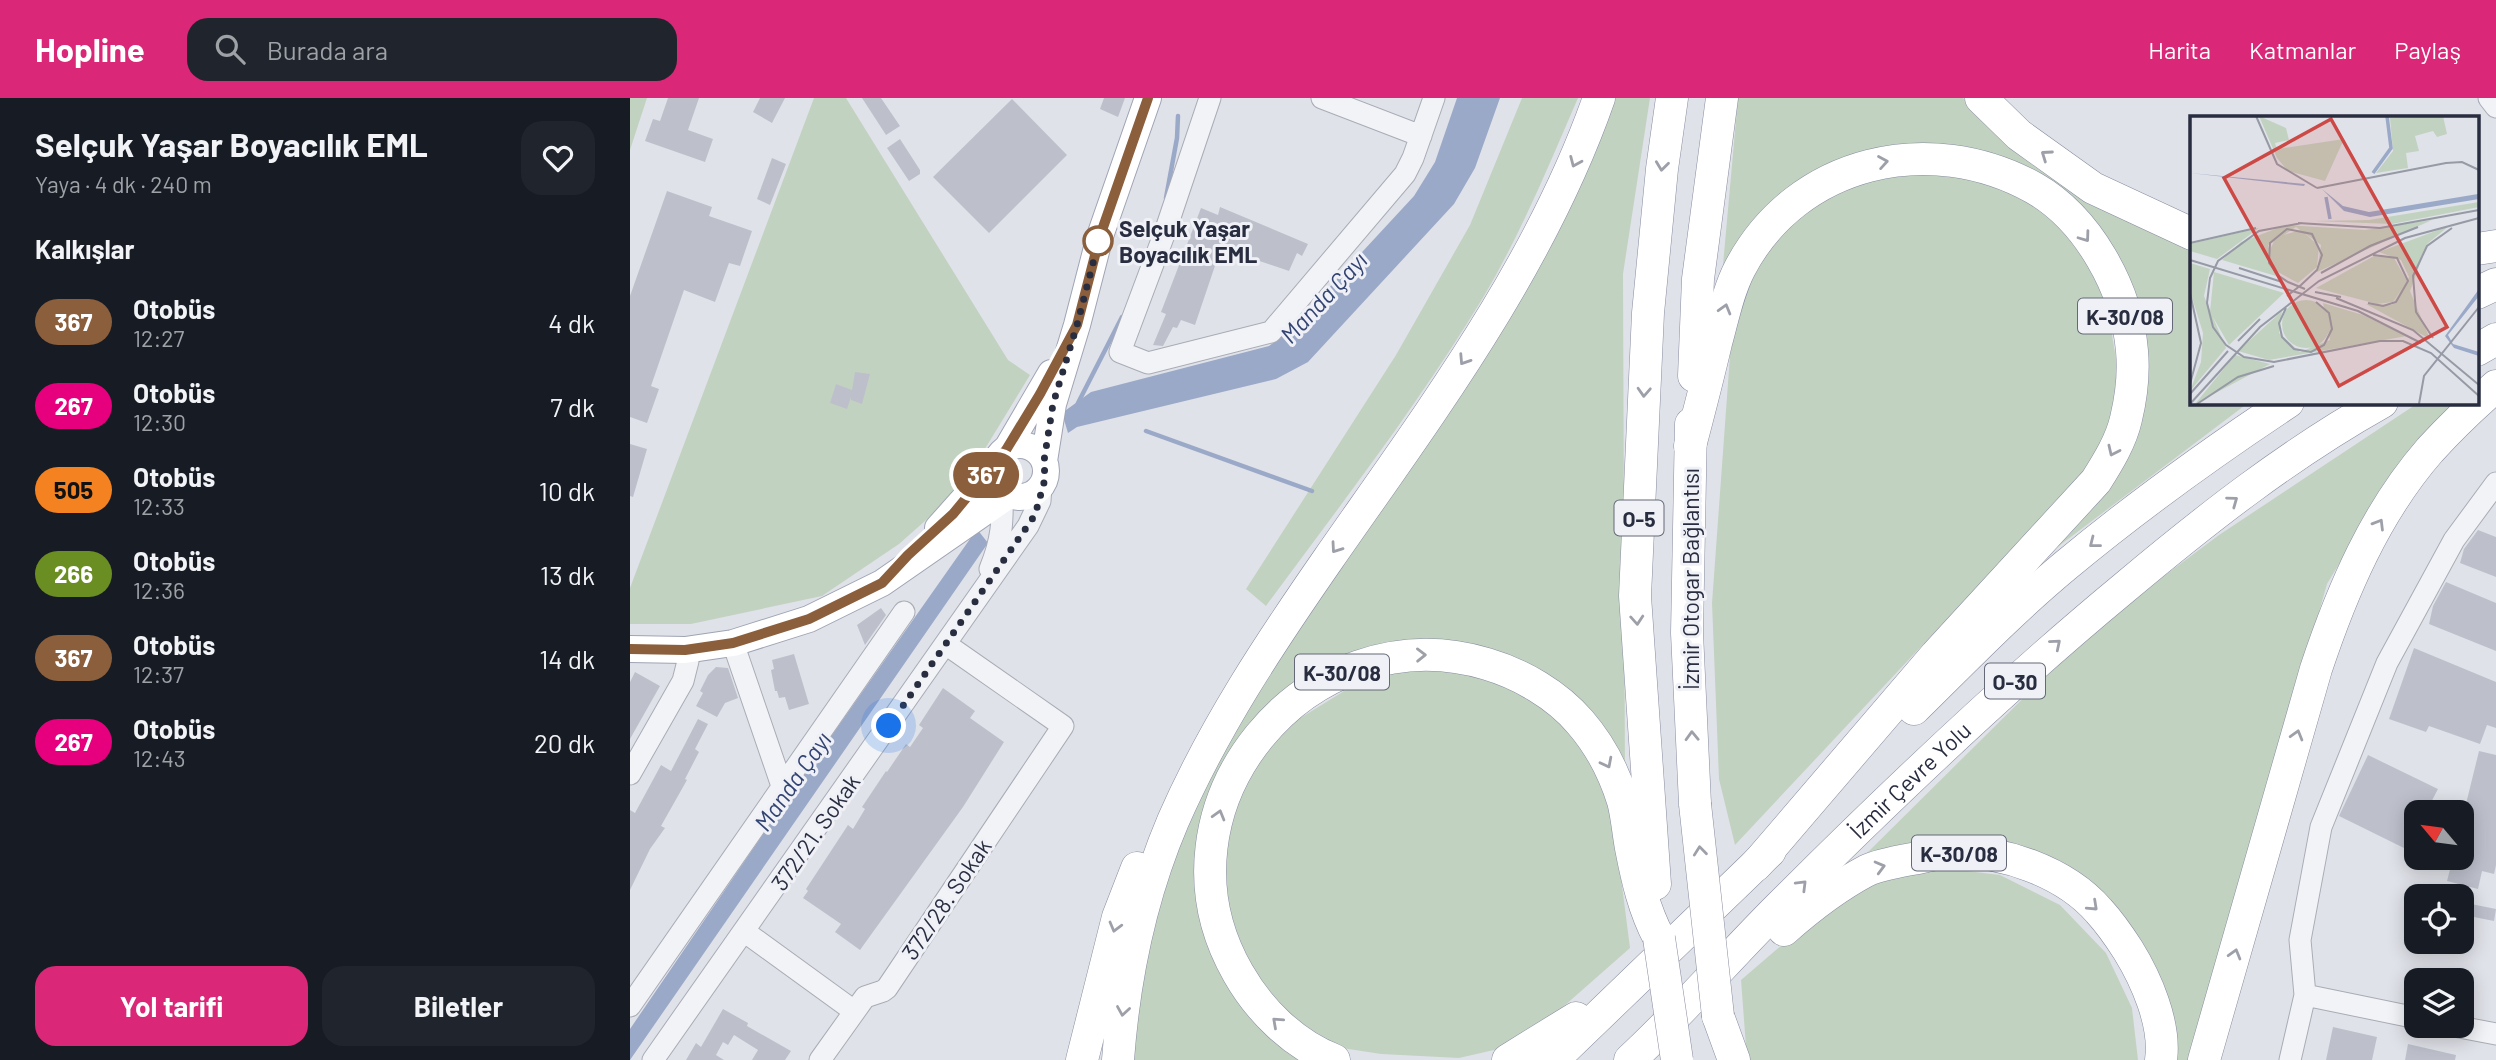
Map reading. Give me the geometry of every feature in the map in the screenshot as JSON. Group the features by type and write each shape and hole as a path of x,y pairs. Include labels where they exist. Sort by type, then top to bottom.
{"highway":[{"path":"1118,1060 1131,959 1148,891 1172,824 1196,771 1237,695 1492,318 1568,178 1600,98"},
{"name":"O-5","path":"1672,98 1648,313 1635,596 1659,938 1677,1060"},
{"name":"İzmir Otogar Bağlantısı","path":"1722,98 1698,279 1690,446 1687,633 1695,804 1724,1060"},
{"path":"1981,98 2019,135 2093,188 2190,233"},
{"name":"K-30/08","path":"1690,446 1726,303 1740,268 1760,238 1783,213 1836,176 1868,165 1902,159 1948,160 1994,171 2035,189 2063,210 2085,234 2105,266 2123,307 2132,351 2126,421 2112,456 2096,481 1937,655 1756,865"},
{"path":"2478,249 2496,246"},
{"path":"2478,293 2496,284"},
{"path":"2478,349 2496,339"},
{"path":"2478,403 2496,386"},
{"name":"İzmir Çevre Yolu","path":"1553,1060 2064,566 2207,457 2285,404"},
{"name":"İzmir Çevre Yolu","path":"1630,1060 1910,778 2050,649 2190,532 2284,464 2379,404"},
{"path":"2205,1060 2316,669 2336,611 2361,554 2395,498 2429,451 2477,404"},
{"name":"K-30/08","path":"1334,1060 1292,1035 1266,1013 1246,987 1225,951 1210,885 1211,853 1217,823 1227,789 1242,759 1263,730 1291,702 1321,682 1344,672 1405,656 1447,656 1502,668 1554,698 1578,720 1595,741 1611,771 1623,803 1634,866 1647,916 1659,938"},
{"path":"1082,1060 1118,917 1148,837 1173,784 1206,732 1237,695"},
{"name":"K-30/08","path":"1686,1003 1709,994 1816,902 1869,870 1950,852 1983,855 2018,863 2047,874 2074,889 2098,909 2140,968 2157,1013 2161,1060"},
{"path":"1508,1060 1583,1013 1693,926"},
{"path":"1718,1016 1734,1060"}],"main road":[{"path":"1003,480 1027,497 1043,474 1053,404 1100,236 1148,98"},
{"path":"630,649 685,650 733,643 809,619 882,583 967,522 1003,480 1040,394 1077,325"},
{"path":"882,583 953,514 1003,480 1014,446 1032,448 1043,474"}],"street":[{"path":"1210,98 1165,232 1120,352 1148,363 1270,332 1405,174 1434,98"},
{"path":"1322,98 1421,136"},
{"path":"2489,98 2496,107"},
{"name":"372/21. Sokak","path":"653,1060 947,645 1035,515 1040,501 1043,474"},
{"name":"372/21. Sokak","path":"975,603 998,550 1003,519 1003,480"},
{"path":"2290,1060 2305,995 2300,940 2321,828 2387,663 2454,540 2496,483"},
{"path":"630,1006 904,612"},
{"path":"733,643 782,786"},
{"name":"372/28. Sokak","path":"820,1060 865,997 887,988 1063,726 947,645"},
{"path":"630,775 683,681 688,661 685,650"},
{"path":"745,932 853,1011"},
{"path":"2305,995 2404,1015"},
{"path":"2474,1030 2496,1034"}],"green space":[{"path":"630,98 647,98 630,150"},
{"path":"814,98 846,98 1008,360 1030,375 972,470 934,513 899,544 822,596 691,624 630,624 630,588"},
{"path":"1522,98 1578,98 1510,248 1484,296 1433,376 1266,606 1246,589 1396,355 1470,225"},
{"path":"1611,98 1650,98 1623,274 1625,781 1566,699 1410,649 1257,720 1206,906 1315,1060 1130,1060 1130,1026 1152,934 1186,818 1254,694"},
{"path":"1738,98 1963,98 2190,242 2190,404 2247,404 2035,564 2097,496 2143,354 2059,197 1865,153 1722,276"},
{"path":"1926,166 2028,197 2072,238 2105,293 2118,371 2110,432 2072,489 1735,845 1719,779 1712,603 1732,328 1751,265 1820,195"},
{"path":"2416,404 2453,404 2386,486 2327,584 2192,1060 2169,1060 2072,879 1865,855 2093,629 2219,535"},
{"path":"1455,669 1512,689 1558,718 1592,759 1613,815 1630,948 1538,1029 1494,1050 1459,1058 1381,1054 1342,1048 1307,1030 1280,1007 1249,969 1224,895 1227,819 1276,733 1349,688 1397,672"},
{"path":"1934,867 2000,875 2060,905 2106,953 2132,1008 2138,1060 1747,1060 1741,980 1812,919 1868,882"}],"water":[{"name":"Manda Çayı","path":"1457,98 1500,98 1475,168 1454,204 1308,362 1276,379 1077,427 1068,433 1062,413 1091,392 1269,346 1288,332 1414,196 1435,162"},
{"path":"977,529 988,543 630,1060 630,1029 787,799"}],"building":[{"path":"668,98 699,98 688,130 713,139 705,162 645,141 653,119 660,121"},
{"path":"760,98 785,98 772,123 753,112"},
{"path":"862,98 881,98 900,126 886,135"},
{"path":"1104,98 1125,98 1118,117 1100,109"},
{"path":"1012,99 1067,155 989,233 933,177"},
{"path":"900,139 920,170 920,174 909,181 887,148"},
{"path":"772,158 786,164 770,205 757,199"},
{"path":"667,191 712,207 709,216 752,231 740,266 729,263 715,302 684,290 651,386 659,389 647,423 630,417 630,296"},
{"path":"1220,207 1308,244 1302,256 1297,253 1289,271 1221,248 1195,325 1181,320 1177,328 1173,327 1163,346 1153,345 1166,314 1161,312 1201,208 1218,215"},
{"path":"855,372 870,374 862,404 851,400 851,397 847,409 830,403 836,384 852,390"},
{"path":"630,444 647,449 633,497 630,496"},
{"path":"2478,530 2496,537 2496,577 2460,563 2464,549"},
{"path":"2446,582 2496,603 2496,651 2429,624 2433,606"},
{"path":"881,608 886,615 865,645 857,625"},
{"path":"2414,648 2496,682 2496,728 2487,725 2480,744 2429,726 2426,732 2389,719"},
{"path":"794,654 809,704 789,710 785,697 779,698 775,691 771,670 774,669 772,660"},
{"path":"716,667 728,668 738,698 725,703 717,717 696,706 708,675"},
{"path":"635,672 660,686 630,739 630,682"},
{"path":"943,688 975,711 970,718 1004,742 963,807 860,950 835,932 841,924 803,898 808,891 806,889 848,825 853,829 865,809 862,807 886,771 906,744 910,747 923,728 919,725"},
{"path":"698,719 708,724 695,749 699,752 685,779 687,780 661,826 665,828 650,849 630,890 630,810 635,813 661,765 671,771"},
{"path":"2479,751 2496,755 2496,865 2494,874 2482,871 2478,889 2474,888 2474,884 2447,881 2450,870 2474,870 2474,800 2467,800"},
{"path":"2368,755 2438,789 2432,800 2404,800 2404,848 2339,816"},
{"path":"2474,905 2496,909 2494,921 2474,917"},
{"path":"723,1009 791,1051 785,1060 752,1060 758,1050 734,1035 728,1045 723,1042 716,1055 724,1060 686,1060 696,1043 701,1047"},
{"path":"2333,1027 2377,1037 2372,1060 2326,1060"},
{"path":"2408,1044 2456,1055 2455,1060 2405,1060"}],"waterway":[{"path":"1166,198 1177,138 1178,116"},
{"path":"1078,403 1122,317"},
{"path":"1146,431 1312,491"}],"bus line":[{"name":"367","path":"630,649 685,650 733,643 809,619 882,583 953,514 1006,450 1077,325 1100,236 1148,98"}],"place":[{"name":"Selçuk Yaşar Boyacılık EML","path":"1098,241"}],"route":[{"path":"889,726 1035,515 1045,479 1044,461 1053,404 1100,236 1098,241"}]}
